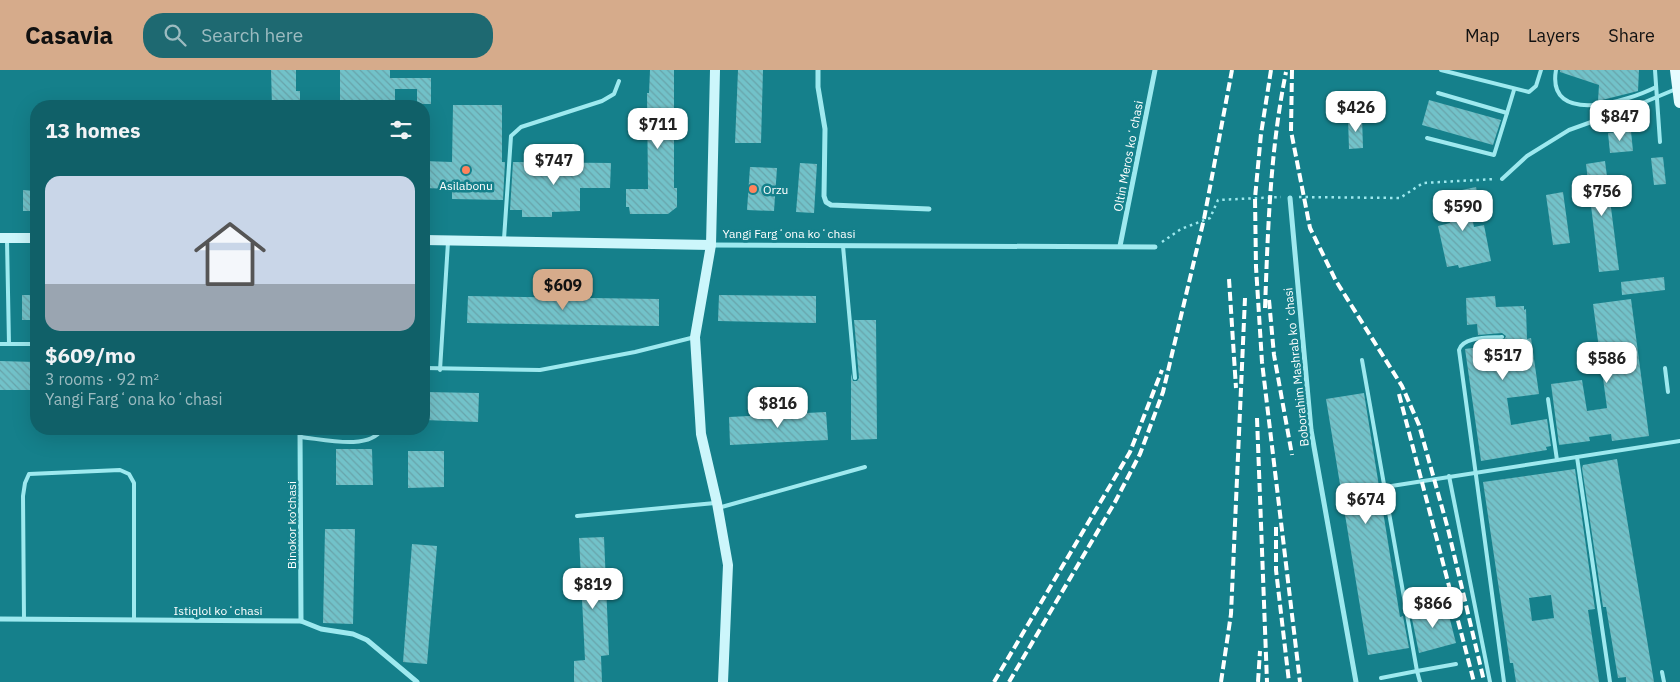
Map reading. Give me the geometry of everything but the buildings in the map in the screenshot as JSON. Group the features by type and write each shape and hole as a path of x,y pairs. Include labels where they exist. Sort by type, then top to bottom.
{"main road":[{"path":"715,70 711,246 694,337 701,434 718,505 728,565 723,682"},
{"path":"1676,70 1680,102"},
{"path":"4,238 30,238"},
{"name":"Yangi Fargʻona koʻchasi","path":"430,240 711,246"}],"street":[{"path":"818,70 818,87 825,129 824,196 826,202 832,205 929,209"},
{"name":"Oltin Meros koʻchasi","path":"1120,246 1155,70"},
{"name":"Boborahim Mashrab koʻchasi","path":"1290,198 1310,430 1356,682"},
{"name":"Yangi Fargʻona koʻchasi","path":"711,246 1155,247"},
{"name":"Binokor ko'chasi","path":"300,437 301,621"},
{"name":"Istiqlol koʻchasi","path":"0,618 301,621 321,629 353,634 368,640 417,682"}],"lane":[{"path":"1441,70 1514,90 1529,92 1536,86 1541,70"},
{"path":"1556,70 1553,83 1558,95 1569,101 1589,107 1637,97 1656,87"},
{"path":"1655,70 1660,142"},
{"path":"504,242 511,136 521,127 602,101 614,94 619,81"},
{"path":"1502,179 1527,156 1569,130 1678,88"},
{"path":"1427,138 1494,155 1514,90"},
{"path":"1438,93 1508,114"},
{"path":"4,238 9,344"},
{"path":"440,370 448,241"},
{"path":"843,246 854,378"},
{"path":"430,369 540,370 635,352 694,337"},
{"path":"1502,337 1465,341 1460,345 1459,350 1504,682"},
{"path":"0,344 30,344"},
{"path":"1362,360 1420,682"},
{"path":"1665,368 1668,392"},
{"path":"1548,399 1557,460"},
{"path":"300,437 362,442 374,438 377,435"},
{"path":"1384,487 1680,442"},
{"path":"1577,457 1610,682"},
{"path":"577,516 718,505 865,467"},
{"path":"24,619 23,496 29,474 120,470 129,474 134,483 134,620"},
{"path":"1449,476 1490,682"},
{"path":"1382,678 1456,664"},
{"path":"1662,672 1664,682"}],"path":[{"path":"1155,247 1181,229 1210,218 1218,200 1241,198 1400,198 1423,183 1502,179"}],"railway":[{"path":"1009,682 1115,502 1140,454 1163,392 1204,219 1232,70"},
{"path":"1271,70 1261,134 1255,198 1256,267 1262,362 1300,682"},
{"path":"1292,70 1291,131 1310,228 1336,281 1402,386 1419,425 1448,529 1484,681"},
{"path":"1265,308 1273,161 1286,72"},
{"path":"1229,279 1236,388"},
{"path":"1221,682 1231,614 1245,298"},
{"path":"1269,300 1274,355 1292,455"},
{"path":"994,682 1130,452 1162,370"},
{"path":"1399,394 1474,682"},
{"path":"1257,418 1267,682"},
{"path":"1276,527 1276,570 1289,682"},
{"path":"1258,682 1260,651"}],"place":[{"name":"Asilabonu","path":"466,170"},
{"name":"Orzu","path":"753,189"}]}
